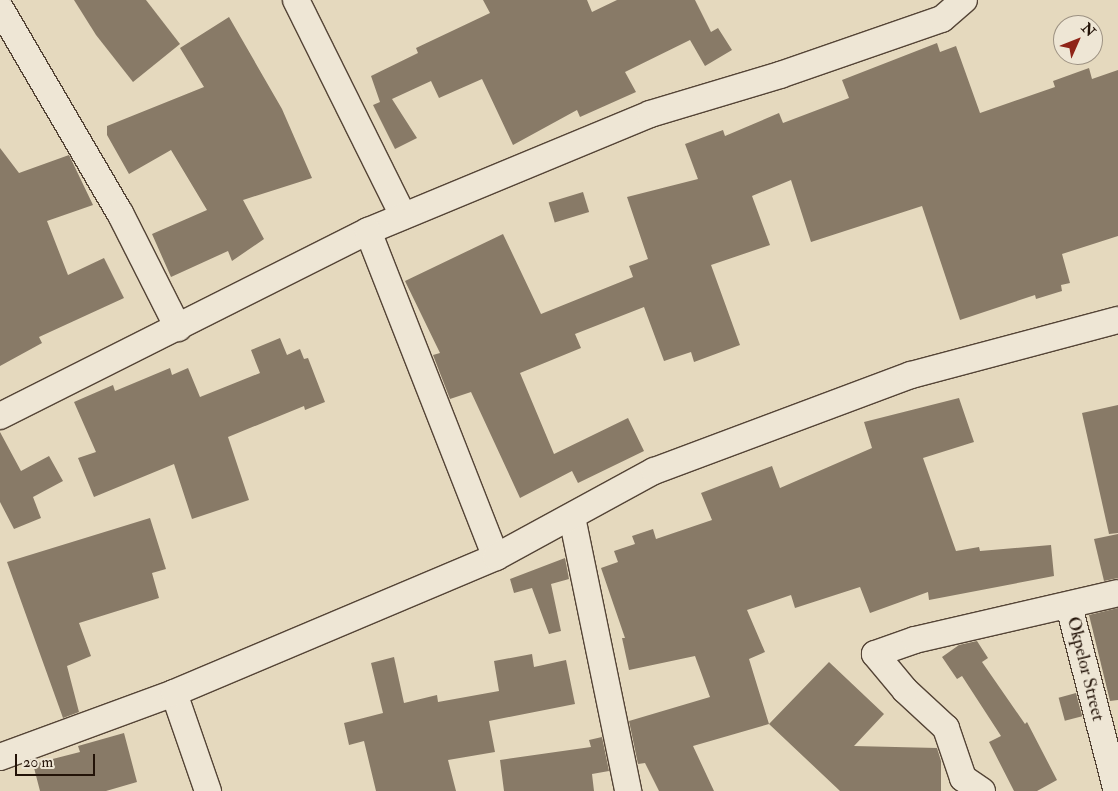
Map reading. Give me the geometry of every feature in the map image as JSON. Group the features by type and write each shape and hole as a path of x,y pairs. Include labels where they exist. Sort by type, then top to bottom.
{"street":[{"path":"296,0 403,216"},
{"path":"0,416 368,231 650,114 780,75 942,19 964,0"},
{"path":"0,8 120,213 178,328"},
{"path":"368,231 496,557"},
{"path":"0,758 174,693 496,557 654,471 911,375 1118,320"},
{"path":"572,517 628,791"},
{"path":"982,791 963,778 946,728 905,690 875,654 915,640 1069,606 1118,593"},
{"name":"Okpelor Street","path":"1069,606 1117,791"},
{"path":"174,693 208,791"}],"building":[{"path":"74,0 146,0 180,44 133,82 96,35"},
{"path":"483,0 587,0 592,12 617,0 695,0 711,32 718,28 732,50 705,66 690,40 625,72 636,92 580,117 577,110 513,145 482,79 439,98 431,81 392,99 417,138 395,149 373,105 380,102 371,76 418,53 416,48 490,13"},
{"path":"229,17 282,109 312,178 243,200 264,239 232,261 228,251 171,277 152,234 207,210 171,150 129,174 107,135 107,126 204,87 180,48"},
{"path":"937,43 940,52 956,46 980,113 1055,87 1053,81 1089,68 1092,79 1118,70 1118,236 1062,254 1070,283 1061,285 1062,291 1036,299 1035,295 960,320 922,206 811,242 791,180 752,196 770,245 711,265 740,345 694,362 691,352 664,361 644,307 575,334 581,348 520,373 554,454 628,418 644,451 578,483 572,471 520,498 471,392 450,399 433,355 440,353 405,281 503,234 541,314 633,277 629,266 648,259 627,197 698,179 685,144 723,130 725,136 779,113 783,123 849,98 842,80"},
{"path":"0,148 19,173 69,155 93,205 47,221 68,275 104,258 124,298 39,337 42,343 0,366"},
{"path":"583,192 589,212 555,223 549,203"},
{"path":"280,338 287,355 300,349 304,359 308,358 325,402 305,410 304,406 228,437 249,500 192,519 174,464 94,497 78,458 96,452 74,402 113,385 115,391 170,368 172,375 188,368 200,397 260,373 251,350"},
{"path":"959,398 974,442 923,458 956,551 979,547 980,551 1051,545 1054,576 929,600 928,592 870,613 860,587 795,608 791,595 747,610 765,652 749,659 769,724 693,746 714,791 659,791 645,763 638,764 629,721 710,697 695,656 629,670 622,638 625,638 601,568 618,562 614,551 635,544 632,536 653,529 656,539 712,520 701,493 772,466 780,488 872,448 864,422"},
{"path":"1118,405 1118,533 1109,534 1082,413"},
{"path":"0,432 21,471 49,456 63,481 33,497 41,518 14,529 0,502"},
{"path":"150,518 166,569 152,573 159,598 79,623 91,656 67,666 79,712 63,718 7,562"},
{"path":"1118,534 1118,578 1104,581 1094,539"},
{"path":"565,558 569,579 551,584 561,631 549,634 532,588 514,593 510,579"},
{"path":"1118,608 1118,700 1110,701 1089,615"},
{"path":"977,641 988,658 982,662 1025,724 1027,722 1057,780 1037,791 1014,791 989,742 1001,736 962,676 957,679 942,657 959,645"},
{"path":"532,654 534,667 566,660 575,704 489,721 495,752 448,760 456,791 376,791 364,741 349,745 344,723 383,713 371,663 394,657 404,703 437,695 438,702 499,691 494,661"},
{"path":"829,662 884,714 854,746 937,748 941,761 941,791 840,791 769,724"},
{"path":"1076,693 1082,716 1065,721 1059,698"},
{"path":"124,733 137,782 106,791 40,791 33,764 80,752 78,746"},
{"path":"602,737 609,771 592,774 594,791 504,791 500,760 591,747 589,740"}]}
